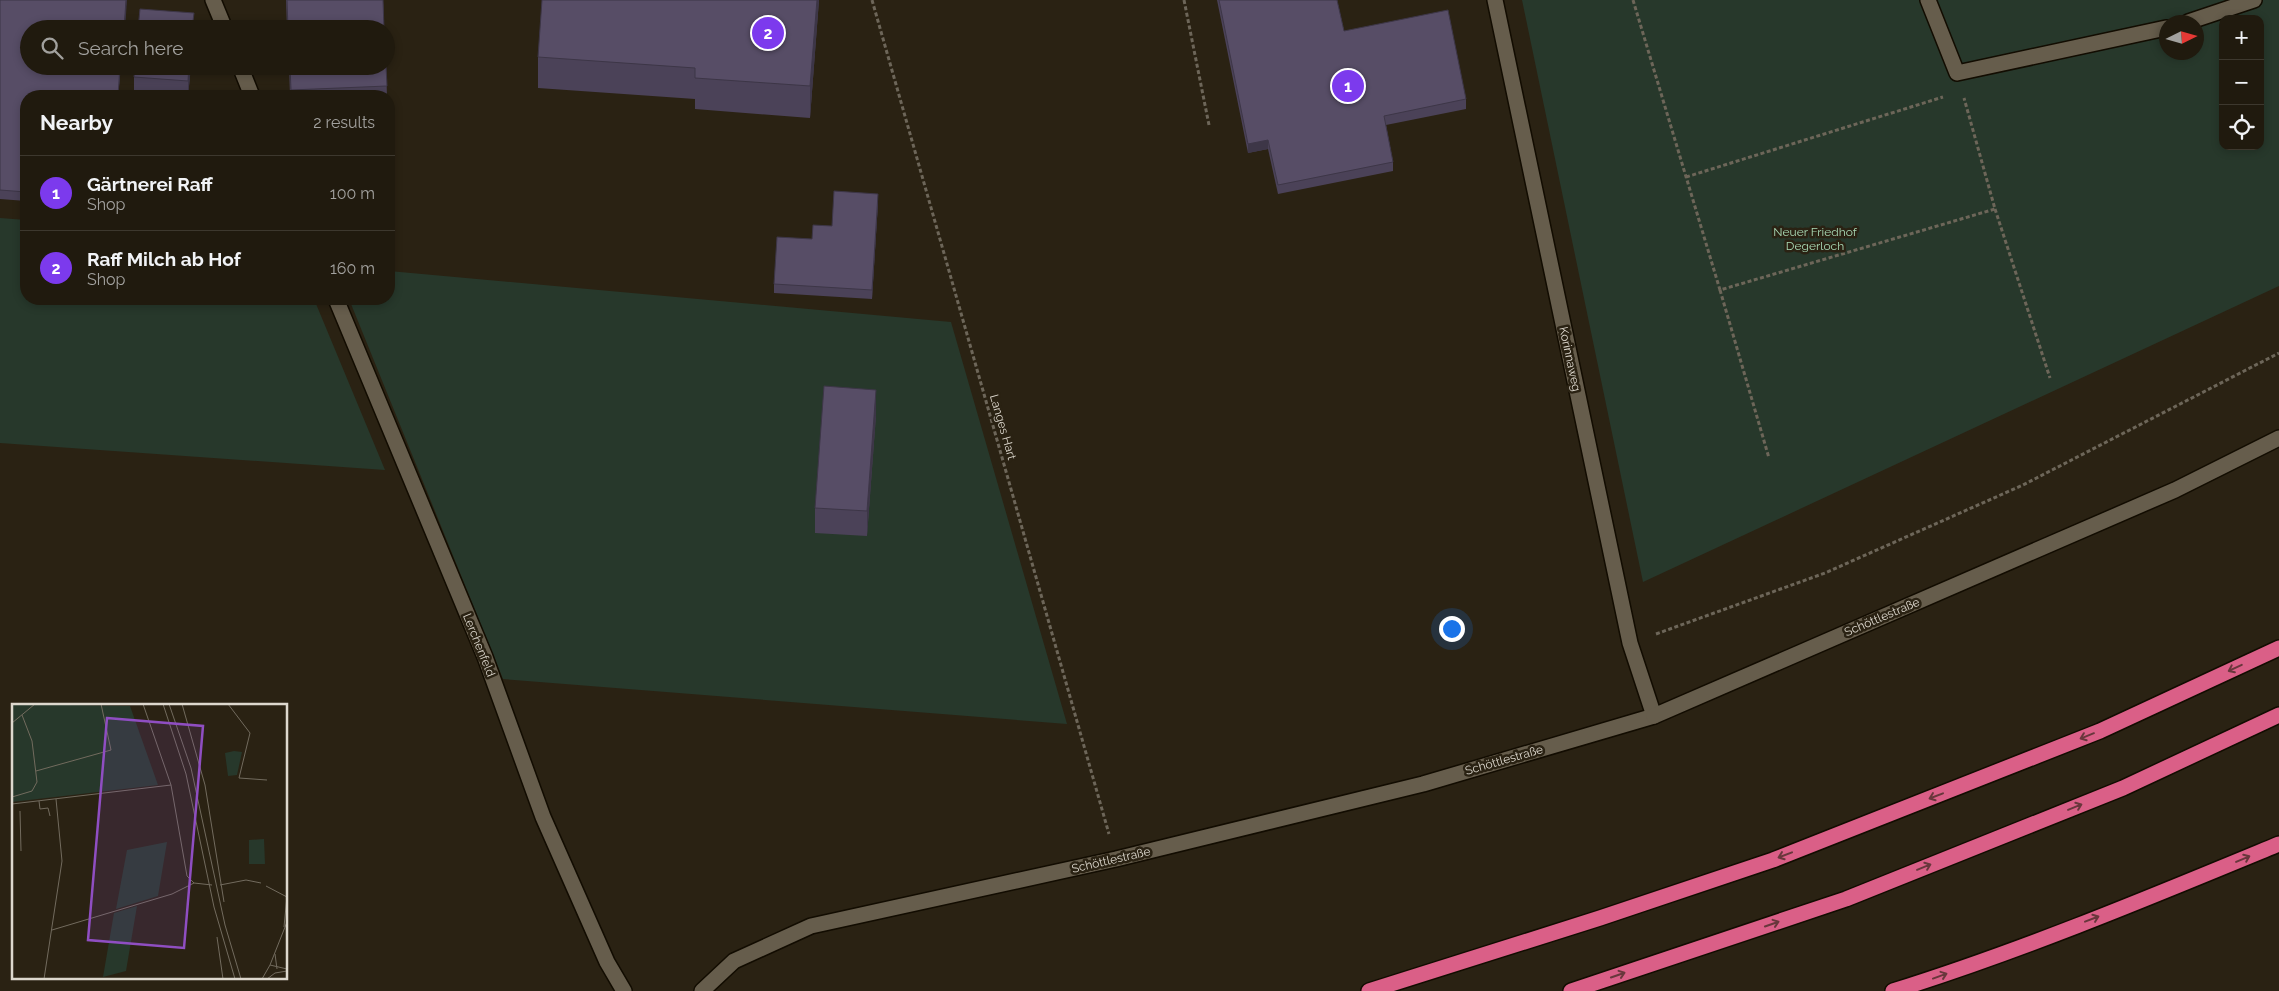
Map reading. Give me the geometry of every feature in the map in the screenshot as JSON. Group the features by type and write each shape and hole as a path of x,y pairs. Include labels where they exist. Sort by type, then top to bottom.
{"highway":[{"path":"1369,991 1773,860 2100,731 2279,648"},
{"path":"1572,991 1846,899 2123,788 2279,715"},
{"path":"1893,991 1933,979 2154,896 2279,844"}],"street":[{"path":"213,0 221,20"},
{"name":"Korinnaweg","path":"1494,0 1630,644 1654,716"},
{"path":"1928,0 1957,74 2159,30"},
{"path":"2204,17 2254,0"},
{"path":"244,75 250,90"},
{"name":"Lerchenfeld","path":"338,305 485,657 544,817 607,962 624,991"},
{"name":"Schöttlestraße","path":"702,991 734,961 811,926 1116,859 1423,784 1654,716 2175,490 2279,438"}],"path":[{"name":"Langes Hart","path":"872,0 1116,859"},
{"path":"1184,0 1209,125"},
{"path":"1633,0 1770,458"},
{"path":"1957,74 1995,209 2050,378"},
{"path":"1686,177 1962,91"},
{"path":"1720,290 1995,209"},
{"path":"1630,644 1825,573 2005,493 2279,353"}],"green space":[{"name":"Neuer Friedhof Degerloch","path":"1522,0 2279,0 2279,286 1643,582"},
{"path":"0,218 20,220 20,305 316,305 385,470 0,443"},
{"path":"395,272 951,322 1067,724 503,679 351,305 395,305"}],"building":[{"path":"0,0 126,0 125,20 20,20 20,75 119,75 118,90 20,90 20,192 0,190"},
{"path":"287,0 383,0 384,20 288,20"},
{"path":"542,0 817,0 810,86 695,78 695,68 538,57"},
{"path":"1219,0 1337,0 1344,31 1448,10 1466,99 1384,116 1393,162 1278,185 1268,140 1248,144"},
{"path":"140,9 194,13 193,20 139,20"},
{"path":"134,75 188,75 188,81 134,77"},
{"path":"290,75 386,75 387,86 291,90"},
{"path":"834,191 878,194 872,290 774,284 777,237 812,239 813,225 832,226"},
{"path":"824,386 876,390 867,511 815,508"}],"place":[{"name":"Raff Milch ab Hof","path":"768,33"},
{"name":"Gärtnerei Raff","path":"1348,86"}]}
